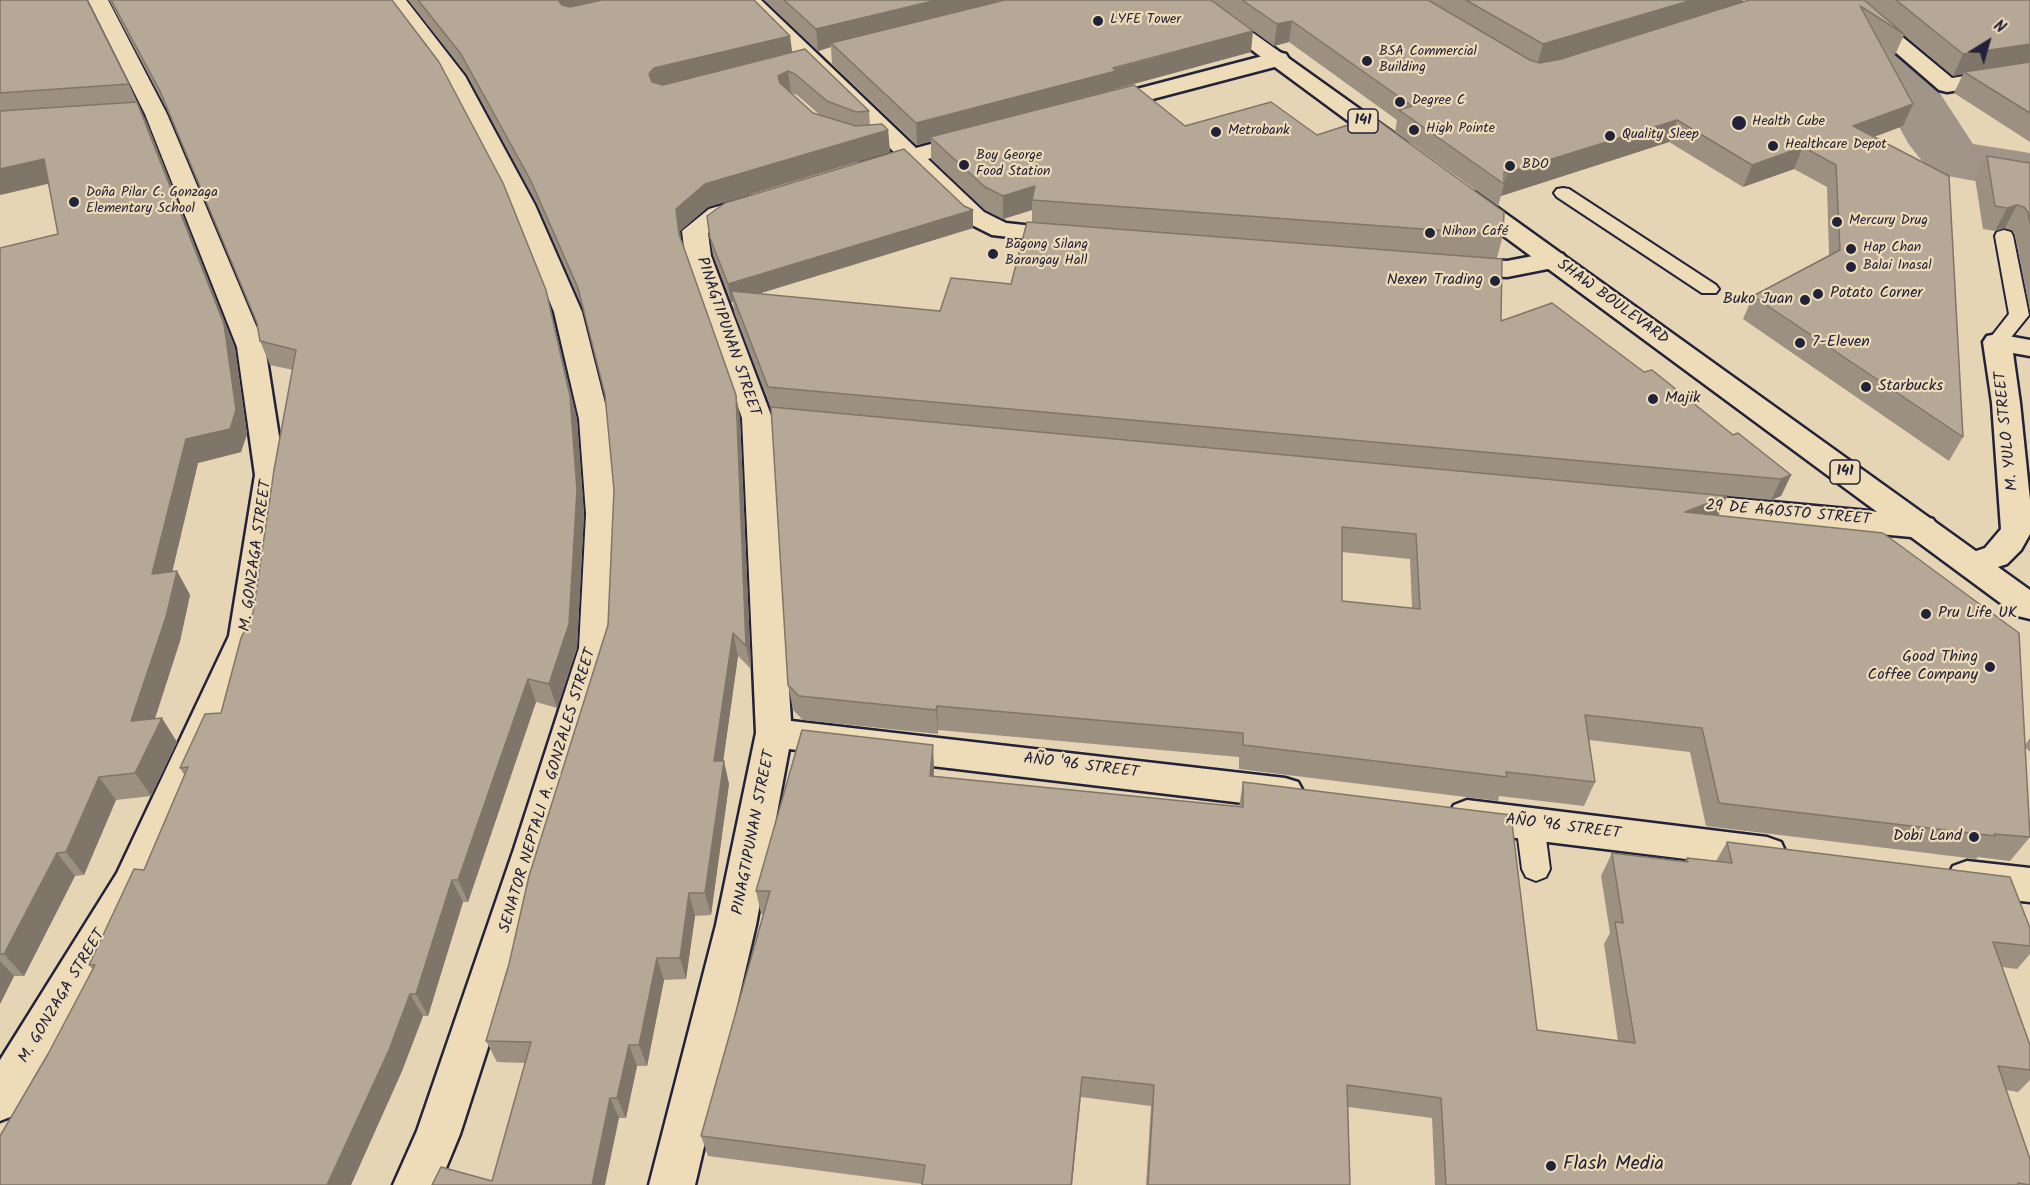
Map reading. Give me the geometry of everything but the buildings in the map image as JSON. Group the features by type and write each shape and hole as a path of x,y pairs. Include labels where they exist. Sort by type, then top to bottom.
{"street":[{"name":"M. GONZAGA STREET","path":"0,1100 131,884 246,636 270,475 251,347 144,115 98,0"},
{"name":"SENATOR NEPTALI A. GONZALES STREET","path":"395,0 457,81 523,205 568,312 594,419 602,514 596,648 536,839 438,1134 416,1185"},
{"path":"749,0 813,61 894,145 975,217 1000,230 1092,238"},
{"name":"141","path":"1194,0 1419,163"},
{"path":"1845,0 1947,85 2030,72"},
{"path":"790,67 836,55"},
{"path":"1083,110 1278,59"},
{"path":"843,176 894,145 992,134"},
{"name":"SHAW BOULEVARD","path":"1448,183 2030,606"},
{"name":"PINAGTIPUNAN STREET","path":"672,1185 736,926 774,733 769,419 699,256 695,231 718,214 775,196"},
{"path":"1434,264 1507,269 1554,260"},
{"path":"1997,342 2030,348"},
{"name":"M. YULO STREET","path":"1973,564 1996,556 2010,542 2017,529 2006,403 1997,342"},
{"name":"29 DE AGOSTO STREET","path":"1649,501 1922,527"},
{"name":"AÑO '96 STREET","path":"774,733 1064,765 1321,797"},
{"name":"AÑO '96 STREET","path":"1437,812 1799,857"},
{"path":"1938,874 2030,885"}],"lane":[{"path":"1563,194 1709,289"},
{"path":"1997,342 2019,315 2004,236"},
{"path":"1530,824 1536,869"}],"waterway":[{"path":"1814,0 1897,70 1939,143 1953,160 2030,172"}],"place":[{"name":"LYFE Tower","path":"1098,21"},
{"name":"BSA Commercial Building","path":"1367,61"},
{"name":"Degree C","path":"1400,102"},
{"name":"Health Cube","path":"1739,123"},
{"name":"High Pointe","path":"1414,130"},
{"name":"Metrobank","path":"1216,132"},
{"name":"Quality Sleep","path":"1610,136"},
{"name":"Healthcare Depot","path":"1773,146"},
{"name":"Boy George Food Station","path":"964,165"},
{"name":"BDO","path":"1510,166"},
{"name":"Doña Pilar C. Gonzaga Elementary School","path":"74,202"},
{"name":"Mercury Drug","path":"1837,222"},
{"name":"Nihon Café","path":"1430,233"},
{"name":"Hap Chan","path":"1851,249"},
{"name":"Bagong Silang Barangay Hall","path":"993,254"},
{"name":"Balai Inasal","path":"1851,267"},
{"name":"Nexen Trading","path":"1495,281"},
{"name":"Potato Corner","path":"1818,294"},
{"name":"Buko Juan","path":"1805,300"},
{"name":"7-Eleven","path":"1800,343"},
{"name":"Starbucks","path":"1866,387"},
{"name":"Majik","path":"1653,399"},
{"name":"Pru Life UK","path":"1926,614"},
{"name":"Good Thing Coffee Company","path":"1990,667"},
{"name":"Dobi Land","path":"1974,837"},
{"name":"Flash Media","path":"1551,1166"}]}
